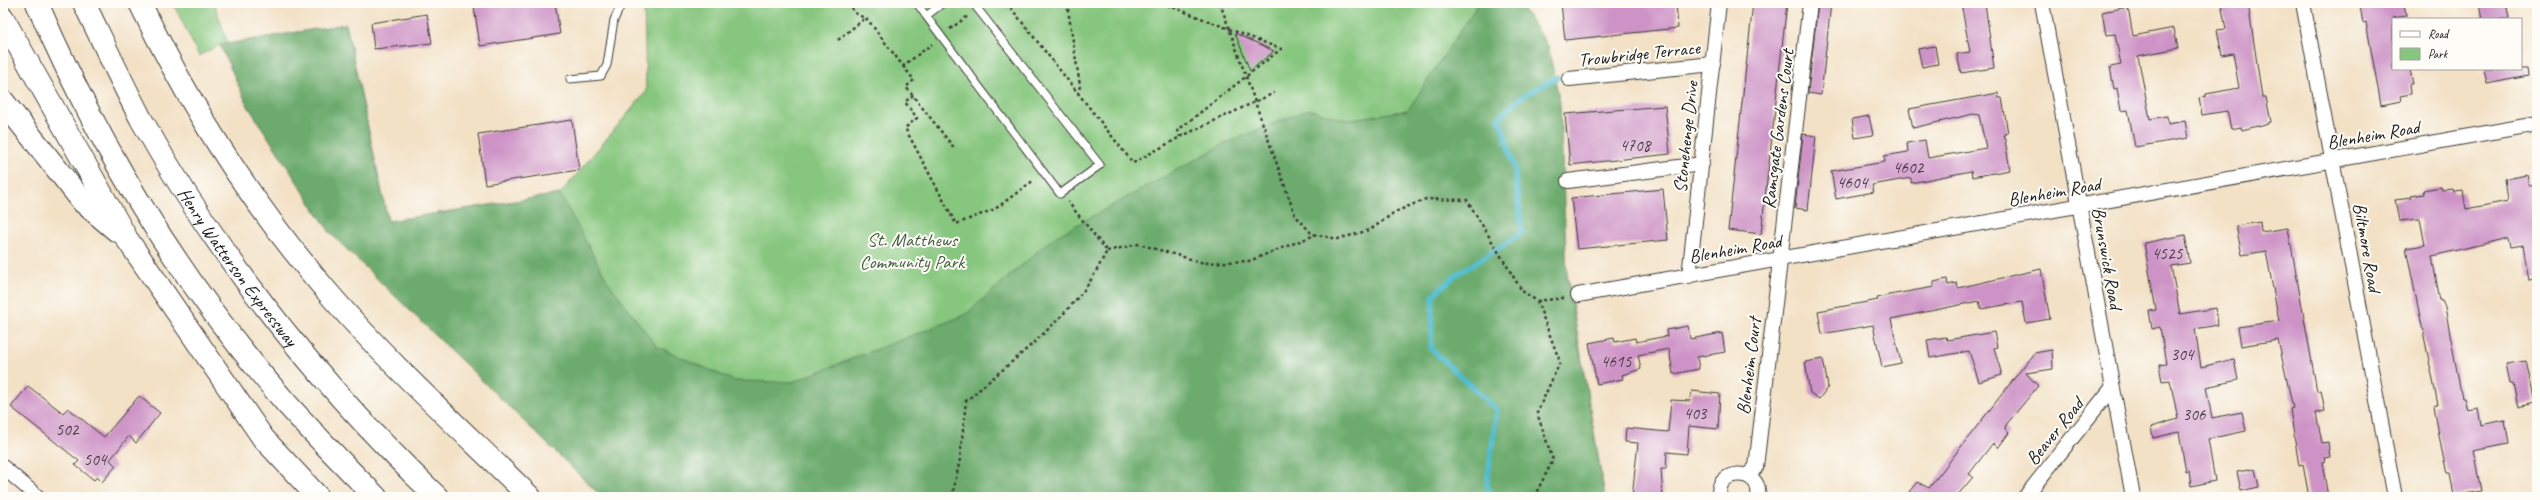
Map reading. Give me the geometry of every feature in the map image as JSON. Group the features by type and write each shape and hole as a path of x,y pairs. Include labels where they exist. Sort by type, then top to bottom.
{"highway":[{"path":"36,3 92,118 155,228 219,316 286,402 376,497"},
{"name":"Henry Watterson Expressway","path":"84,3 142,120 194,206 247,283 305,358 334,391 402,464 437,497"},
{"path":"140,3 162,49 209,132 254,199 288,245 332,297 386,354 530,497"},
{"path":"3,18 127,239 263,438 318,497"},
{"path":"3,101 83,202 127,239"}],"street":[{"name":"Stonehenge Drive","path":"1689,276 1719,3"},
{"name":"Ramsgate Gardens Court","path":"1780,259 1810,3"},
{"name":"Brunswick Road","path":"2042,3 2133,497"},
{"name":"Biltmore Road","path":"2303,3 2395,497"},
{"name":"Trowbridge Terrace","path":"1569,79 1713,64"},
{"name":"Blenheim Road","path":"1573,297 2537,124"},
{"path":"1568,181 1702,164"},
{"name":"Blenheim Court","path":"1748,475 1756,467 1780,259"},
{"name":"Beaver Road","path":"2025,497 2112,388"},
{"path":"3,467 38,497"},
{"path":"1720,497 1720,486 1728,476 1735,473 1748,475 1757,486 1758,497"}],"lane":[{"path":"570,79 601,76 607,65 614,20 622,3"},
{"path":"917,3 1060,194 1100,165 975,6"},
{"path":"926,16 943,3"}],"path":[{"path":"738,6 742,3"},
{"path":"848,3 855,13 864,20 868,20 914,80 906,87 955,149"},
{"path":"1007,3 1133,163 1180,137 1274,93"},
{"path":"1067,3 1080,86 1078,93"},
{"path":"1162,3 1281,49 1178,130 1180,137"},
{"path":"1220,3 1295,216 1312,234 1338,239 1370,230 1395,212 1426,199 1467,200 1522,291 1537,301 1560,362 1537,413 1553,460 1534,497"},
{"path":"903,66 941,36 975,6"},
{"path":"838,40 864,20"},
{"path":"913,95 905,102 917,118 905,128 956,224 995,209 1044,172"},
{"path":"1077,213 1108,251"},
{"path":"952,497 960,459 966,401 1067,309 1084,289 1108,251 1139,244 1204,263 1249,261 1316,235"},
{"path":"1537,301 1573,297"}],"green space":[{"name":"St. Matthews Community Park","path":"173,3 214,3 228,44 346,24 388,221 560,194 646,92 644,3 1522,3 1525,39 1543,131 1605,497 521,409 331,234 248,106 220,45 199,56"},
{"name":"St. Matthews Community Park","path":"1519,3 1548,46 1560,103 1567,277 1605,497 602,497 331,234 248,106 220,45 346,24 388,221 560,194 608,282 656,346 735,381 792,382 965,315 1053,238 1224,144 1309,109 1346,120 1408,110 1478,4"}],"building":[{"path":"499,3 555,3 560,34 480,46 474,7"},
{"path":"1561,3 1676,3 1678,28 1565,40"},
{"path":"1753,3 1787,3 1761,234 1728,230"},
{"path":"1818,3 1831,3 1821,95 1808,93"},
{"path":"1961,3 1985,3 1994,68 1961,73 1957,54 1970,52"},
{"path":"2221,3 2248,3 2262,97 2266,97 2271,122 2242,130 2241,127 2231,129 2227,111 2202,115 2199,98 2206,96 2206,94 2239,88 2233,53 2222,55 2217,30 2226,29"},
{"path":"2374,3 2404,3 2406,16 2392,18 2392,70 2410,70 2413,84 2410,84 2411,94 2400,96 2401,101 2381,105 2366,22 2363,23 2360,6"},
{"path":"2479,3 2506,3 2509,18 2482,18"},
{"path":"2128,7 2133,36 2174,28 2178,48 2138,56 2150,119 2167,116 2168,124 2185,121 2188,138 2135,147 2128,110 2121,111 2117,88 2114,89 2110,67 2121,65 2115,34 2106,35 2102,12"},
{"path":"427,14 432,43 374,49 371,23"},
{"path":"1235,33 1274,51 1250,71"},
{"path":"1935,46 1938,64 1922,67 1918,49"},
{"path":"2527,69 2528,76 2487,84 2484,70"},
{"path":"1998,93 1999,98 2002,98 2008,133 2004,134 2010,170 1972,177 1971,171 1911,183 1911,178 1872,185 1874,192 1836,199 1831,171 1885,162 1884,156 1908,152 1907,143 1925,140 1928,158 1986,148 1979,115 1973,114 1913,128 1909,109"},
{"path":"1665,106 1670,154 1570,165 1565,114"},
{"path":"1869,116 1873,135 1855,138 1852,119"},
{"path":"572,120 579,170 485,184 478,134"},
{"path":"1803,134 1816,136 1808,210 1795,208"},
{"path":"2527,175 2529,185 2537,184 2537,279 2529,280 2523,245 2511,247 2509,238 2432,256 2440,301 2442,301 2445,307 2462,398 2464,398 2467,410 2478,408 2481,425 2505,420 2509,443 2473,450 2481,491 2454,496 2450,473 2447,473 2442,452 2434,406 2438,405 2406,248 2425,245 2420,219 2399,221 2395,200 2412,198 2411,196 2424,194 2423,190 2441,187 2442,190 2453,189 2454,192 2463,191 2466,209 2508,201 2505,179"},
{"path":"1663,189 1668,240 1577,249 1571,198"},
{"path":"2260,222 2261,232 2288,228 2317,391 2321,390 2325,411 2316,413 2322,443 2328,442 2330,457 2324,458 2325,461 2322,462 2328,497 2309,497 2303,465 2299,466 2290,409 2293,408 2278,340 2241,346 2238,327 2279,321 2266,251 2242,255 2236,226"},
{"path":"2185,235 2190,263 2171,266 2180,314 2216,308 2218,325 2195,329 2201,367 2234,359 2238,380 2206,387 2212,418 2242,412 2246,431 2208,439 2215,481 2191,486 2189,471 2186,472 2179,432 2153,438 2151,427 2178,419 2170,380 2162,381 2159,365 2166,364 2160,327 2152,329 2149,311 2156,310 2144,243"},
{"path":"2041,269 2050,319 2026,323 2022,302 1981,309 1979,301 1891,319 1901,363 1882,367 1873,325 1822,334 1818,311 1878,300 1877,298 1889,295 1934,287 1934,282 1947,279 1948,285 1957,283 1958,288"},
{"path":"1688,326 1690,339 1722,333 1725,352 1697,357 1699,369 1673,374 1669,349 1638,355 1641,369 1622,375 1623,379 1597,384 1589,343 1614,338 1615,342 1635,338 1636,342 1667,336 1666,330"},
{"path":"1994,332 1997,347 1994,348 2002,375 1979,382 1969,351 1930,358 1927,340 1946,337 1947,340"},
{"path":"2052,350 2053,369 2026,373 2038,386 2006,425 2005,429 2009,433 1998,448 1993,443 1969,474 1973,477 1956,497 1905,497 1917,482 1929,488 2034,353"},
{"path":"1823,359 1828,387 1819,399 1810,393 1805,362"},
{"path":"2526,361 2535,403 2518,407 2513,383 2510,383 2506,364"},
{"path":"28,386 63,413 68,408 104,437 139,396 160,413 136,443 129,436 110,460 116,466 102,482 97,477 94,480 75,465 79,461 11,407"},
{"path":"1692,391 1720,394 1718,429 1689,426 1687,454 1667,452 1666,469 1661,469 1663,497 1632,497 1638,443 1625,442 1626,428 1668,432 1671,400 1690,401"},
{"path":"2255,469 2259,487 2241,491 2237,472"}],"waterway":[{"path":"1490,497 1487,483 1497,410 1431,349 1433,295 1456,275 1522,233 1514,166 1499,117 1520,98 1557,77"}]}
